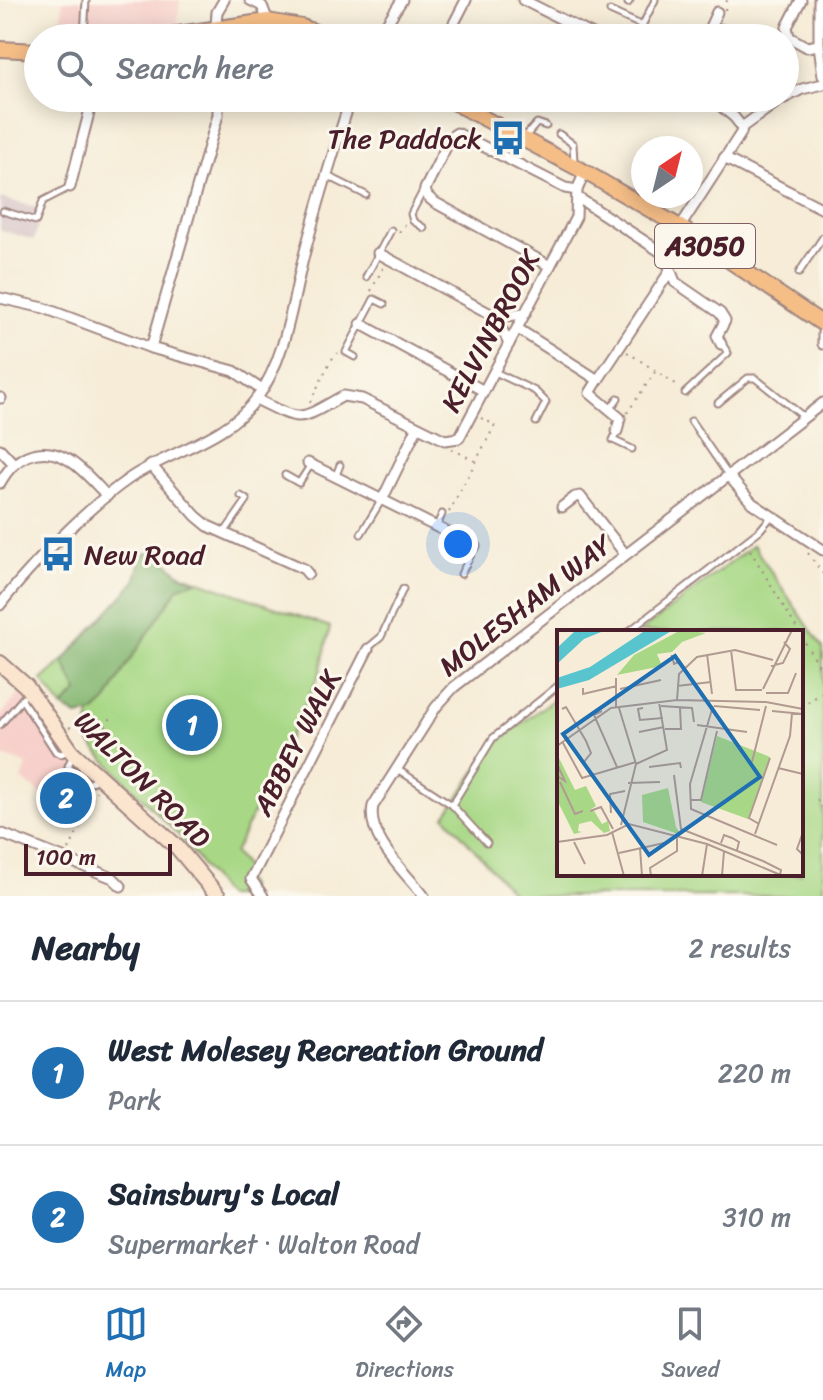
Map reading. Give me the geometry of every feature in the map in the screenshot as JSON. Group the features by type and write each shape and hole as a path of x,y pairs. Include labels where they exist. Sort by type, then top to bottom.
{"main road":[{"path":"255,24 268,21 285,24"},
{"path":"0,49 24,50"},
{"name":"A3050","path":"473,112 680,227 823,324"},
{"name":"WALTON ROAD","path":"0,663 21,680 26,696 72,752 177,847 215,895"}],"street":[{"path":"216,24 217,12 224,0"},
{"path":"250,0 262,6 268,21"},
{"path":"386,24 402,0"},
{"path":"454,24 466,0"},
{"path":"789,24 801,0"},
{"path":"819,0 823,76"},
{"path":"526,1 571,24"},
{"path":"712,24 717,12"},
{"path":"799,43 807,47 819,45"},
{"path":"799,91 823,84"},
{"path":"70,187 89,112"},
{"path":"151,348 218,112"},
{"path":"0,605 107,496 151,465 231,426 259,394 276,362 325,175 346,112"},
{"path":"728,112 742,127"},
{"path":"680,227 742,127 763,112"},
{"path":"550,266 427,196 425,189 451,137 457,133 577,194 664,254 675,282 720,313 725,321 717,336 721,344"},
{"path":"724,158 823,209"},
{"name":"KELVINBROOK","path":"0,298 44,308 151,348 234,371 259,394 296,417 313,415 343,396 362,399 445,440 459,438 576,217 579,169"},
{"path":"378,253 496,317 525,314"},
{"path":"617,431 620,418 590,393 670,271"},
{"path":"496,317 509,344"},
{"path":"361,324 484,391"},
{"path":"518,329 598,380"},
{"path":"823,333 823,344"},
{"name":"MOLESHAM WAY","path":"424,896 374,833 373,806 436,707 454,687 823,403"},
{"path":"382,500 417,428"},
{"path":"0,449 14,464"},
{"path":"0,483 14,464 40,451 60,454 80,468 107,496"},
{"path":"309,464 475,546"},
{"path":"151,465 196,516 224,534 304,569 308,574"},
{"path":"728,475 752,503 823,550"},
{"path":"562,507 580,496 625,554"},
{"name":"ABBEY WALK","path":"262,896 251,879 368,649"},
{"path":"0,833 113,878 121,886"}],"lane":[{"path":"85,24 86,0"},
{"path":"644,24 655,0"},
{"path":"610,11 639,24"},
{"path":"524,139 537,123 546,126"},
{"path":"559,134 573,144 579,169"},
{"path":"325,175 366,195"},
{"path":"3,211 36,221 43,201 70,187"},
{"path":"424,228 413,221 411,214 425,189"},
{"path":"366,277 391,230"},
{"path":"799,273 810,252 823,237"},
{"path":"355,357 346,352 374,299 384,304"},
{"path":"686,392 728,353 721,344"},
{"path":"494,372 535,391 546,402 536,422"},
{"path":"718,403 748,378 755,378 805,417"},
{"path":"611,408 618,398"},
{"path":"691,421 728,475"},
{"path":"617,431 613,440 632,449"},
{"path":"285,475 299,483 309,464"},
{"path":"335,478 340,465"},
{"path":"224,534 247,500 241,496"},
{"path":"361,534 382,500"},
{"path":"437,526 442,514"},
{"path":"631,630 746,541 771,517"},
{"path":"461,574 475,546"},
{"path":"368,649 381,637 403,589"},
{"path":"452,805 493,738 557,687"},
{"path":"0,725 26,696 56,752 72,752"},
{"path":"396,768 452,805 487,843"}],"path":[{"path":"391,18 403,24"},
{"path":"391,230 400,232 411,214"},
{"path":"620,348 686,392"},
{"path":"620,418 625,417 656,371"},
{"path":"442,514 448,516 495,425 473,414"},
{"path":"445,440 445,445 476,462"},
{"path":"804,539 801,543 823,574"},
{"path":"746,541 798,630"},
{"path":"803,639 823,672"},
{"path":"803,706 823,692"},
{"path":"59,736 76,723 91,723 103,730 114,713"},
{"path":"803,722 807,723"},
{"path":"65,859 99,778"},
{"path":"817,800 823,808"}],"shaded area":[{"path":"63,0 180,0 178,24 61,24"},
{"path":"0,198 43,209 34,240 0,230"},
{"path":"22,690 63,753 96,786 79,824 22,779 27,765 0,755 0,717"}],"green space":[{"path":"753,545 823,648 823,896 515,896 445,816 494,745 557,697 557,876 803,876 803,630 643,630"},
{"path":"156,552 180,574 197,581 179,587 125,668 107,701 94,713 77,716 62,707 78,692 63,661 135,582 143,554"},
{"path":"180,574 330,627 320,673 234,853 249,871 244,879 249,887 244,896 225,896 182,839 86,736 90,713"},
{"path":"63,661 79,692 62,707 42,680"}],"place":[{"name":"The Paddock","path":"508,138"},
{"name":"New Road","path":"58,554"},
{"name":"West Molesey Recreation Ground","path":"192,725"},
{"name":"Sainsbury's Local","path":"66,798"}]}
